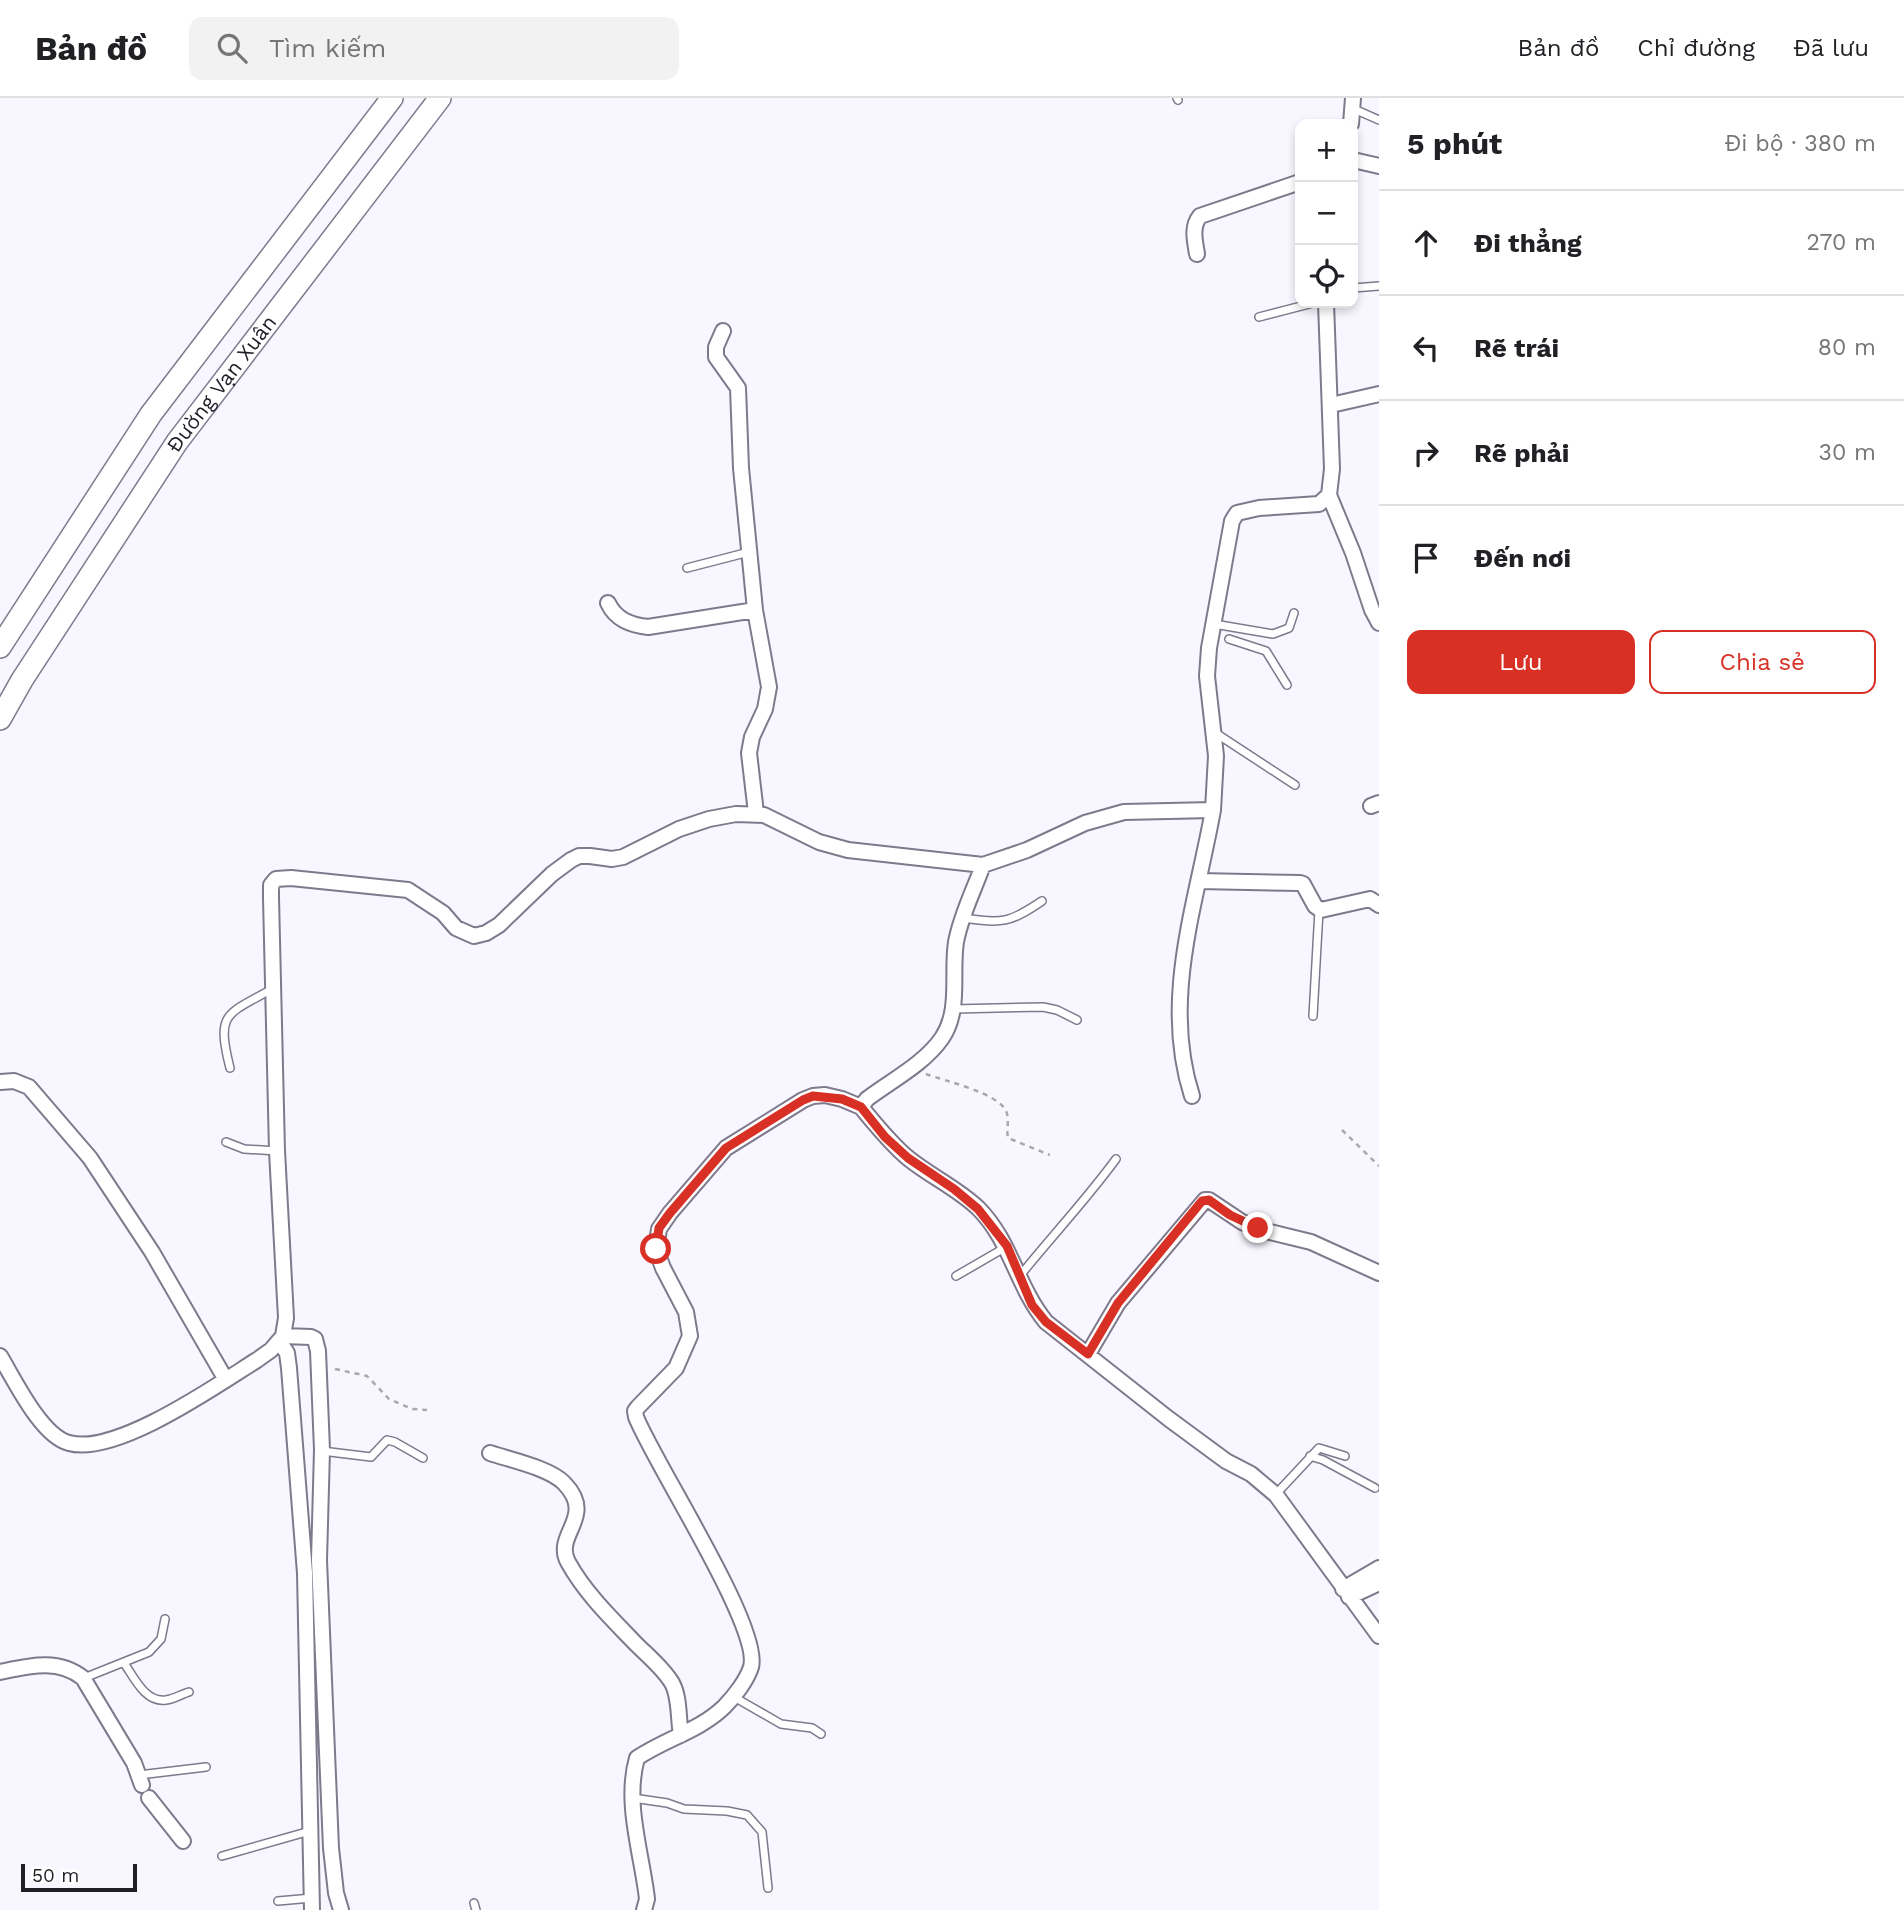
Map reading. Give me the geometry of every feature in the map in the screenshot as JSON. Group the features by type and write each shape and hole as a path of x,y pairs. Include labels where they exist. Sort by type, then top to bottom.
{"main road":[{"name":"Đường Vạn Xuân","path":"0,647 151,414 392,98"},
{"name":"Đường Vạn Xuân","path":"0,719 22,680 177,442 440,98"}],"street":[{"path":"1358,161 1379,166"},
{"path":"1197,254 1194,230 1195,221 1200,216 1295,184"},
{"path":"1326,308 1332,469 1329,495 1379,623"},
{"path":"723,331 716,346 716,357 738,388 741,468 755,610 769,687 765,709 752,737 749,752 756,813"},
{"path":"1331,405 1379,394"},
{"path":"1192,1096 1182,1067 1178,991 1213,810 1216,778 1206,676 1229,532 1237,513 1259,508 1319,504 1329,495"},
{"path":"608,603 619,618 648,627 755,610"},
{"path":"312,1904 305,1573 285,1338 286,1303 277,1151 271,885 276,879 286,878 408,890 443,913 457,928 474,936 499,925 552,874 579,856 612,859 623,857 709,819 756,813 818,842 848,850 983,864 1027,850 1084,823 1124,812 1213,810"},
{"path":"861,1107 867,1099 925,1058 943,1037 953,1009 956,943 983,864"},
{"path":"1199,881 1300,883 1319,910 1370,899 1379,905"},
{"path":"0,1082 14,1081 29,1087 90,1158 152,1252 226,1380"},
{"path":"644,1910 647,1899 632,1798 637,1758 716,1714 733,1696 751,1668 750,1648 726,1588 636,1417 635,1411 638,1407 676,1368 690,1336 686,1312 659,1257 656,1240 659,1228 670,1213 720,1154 737,1140 813,1096 842,1099 861,1107 885,1137 908,1158 978,1209 1007,1246 1032,1305 1046,1322 1169,1419 1226,1461 1251,1474 1276,1495 1379,1636"},
{"path":"1088,1354 1118,1303 1205,1200 1242,1222 1311,1242 1379,1273"},
{"path":"0,1356 37,1416 52,1433 68,1443 104,1441 149,1425 226,1380 285,1338 311,1337 317,1343 322,1450 319,1560 331,1848 336,1893 341,1910"},
{"path":"491,1453 551,1474 571,1492 578,1508 564,1549 566,1559 590,1595 673,1685 681,1735"},
{"path":"1346,1593 1379,1569"},
{"path":"1346,1593 1379,1583"},
{"path":"0,1672 45,1664 62,1666 83,1678 134,1763 144,1786 183,1842"}],"lane":[{"path":"1353,103 1379,120"},
{"path":"1358,288 1379,286"},
{"path":"1259,317 1295,308"},
{"path":"687,568 750,552"},
{"path":"1213,632 1273,634 1289,628 1294,613"},
{"path":"1229,639 1266,650 1287,685"},
{"path":"1213,732 1295,785"},
{"path":"963,918 1004,922 1020,916 1042,901"},
{"path":"1313,1016 1319,910"},
{"path":"230,1068 223,1039 223,1027 227,1019 236,1009 272,989"},
{"path":"953,1009 1043,1007 1057,1010 1077,1020"},
{"path":"226,1142 244,1149 277,1151"},
{"path":"1019,1277 1050,1237 1088,1198 1116,1159"},
{"path":"956,1276 1007,1246"},
{"path":"322,1450 371,1457 387,1440 423,1458"},
{"path":"1276,1495 1319,1448 1345,1456"},
{"path":"1310,1456 1323,1460 1375,1488"},
{"path":"83,1678 138,1658 156,1646 161,1639 165,1619"},
{"path":"124,1663 144,1692 154,1698 165,1700 189,1692"},
{"path":"733,1696 781,1724 812,1728 821,1734"},
{"path":"144,1786 206,1767"},
{"path":"632,1798 667,1803 684,1810 727,1811 747,1815 762,1832 768,1888"},
{"path":"222,1856 310,1831"},
{"path":"278,1901 312,1904"}],"path":[{"path":"910,1068 989,1096 1002,1104 1008,1119 1008,1138 1050,1155"},
{"path":"1342,1130 1379,1166"},
{"path":"319,1369 346,1370 367,1376 389,1399 412,1409 427,1410"}],"route":[{"path":"656,1249 659,1228 726,1148 787,1109 813,1096 842,1099 861,1107 885,1137 908,1158 978,1209 1007,1246 1032,1305 1046,1322 1088,1354 1118,1303 1202,1201 1209,1200 1242,1222 1258,1228"}]}
